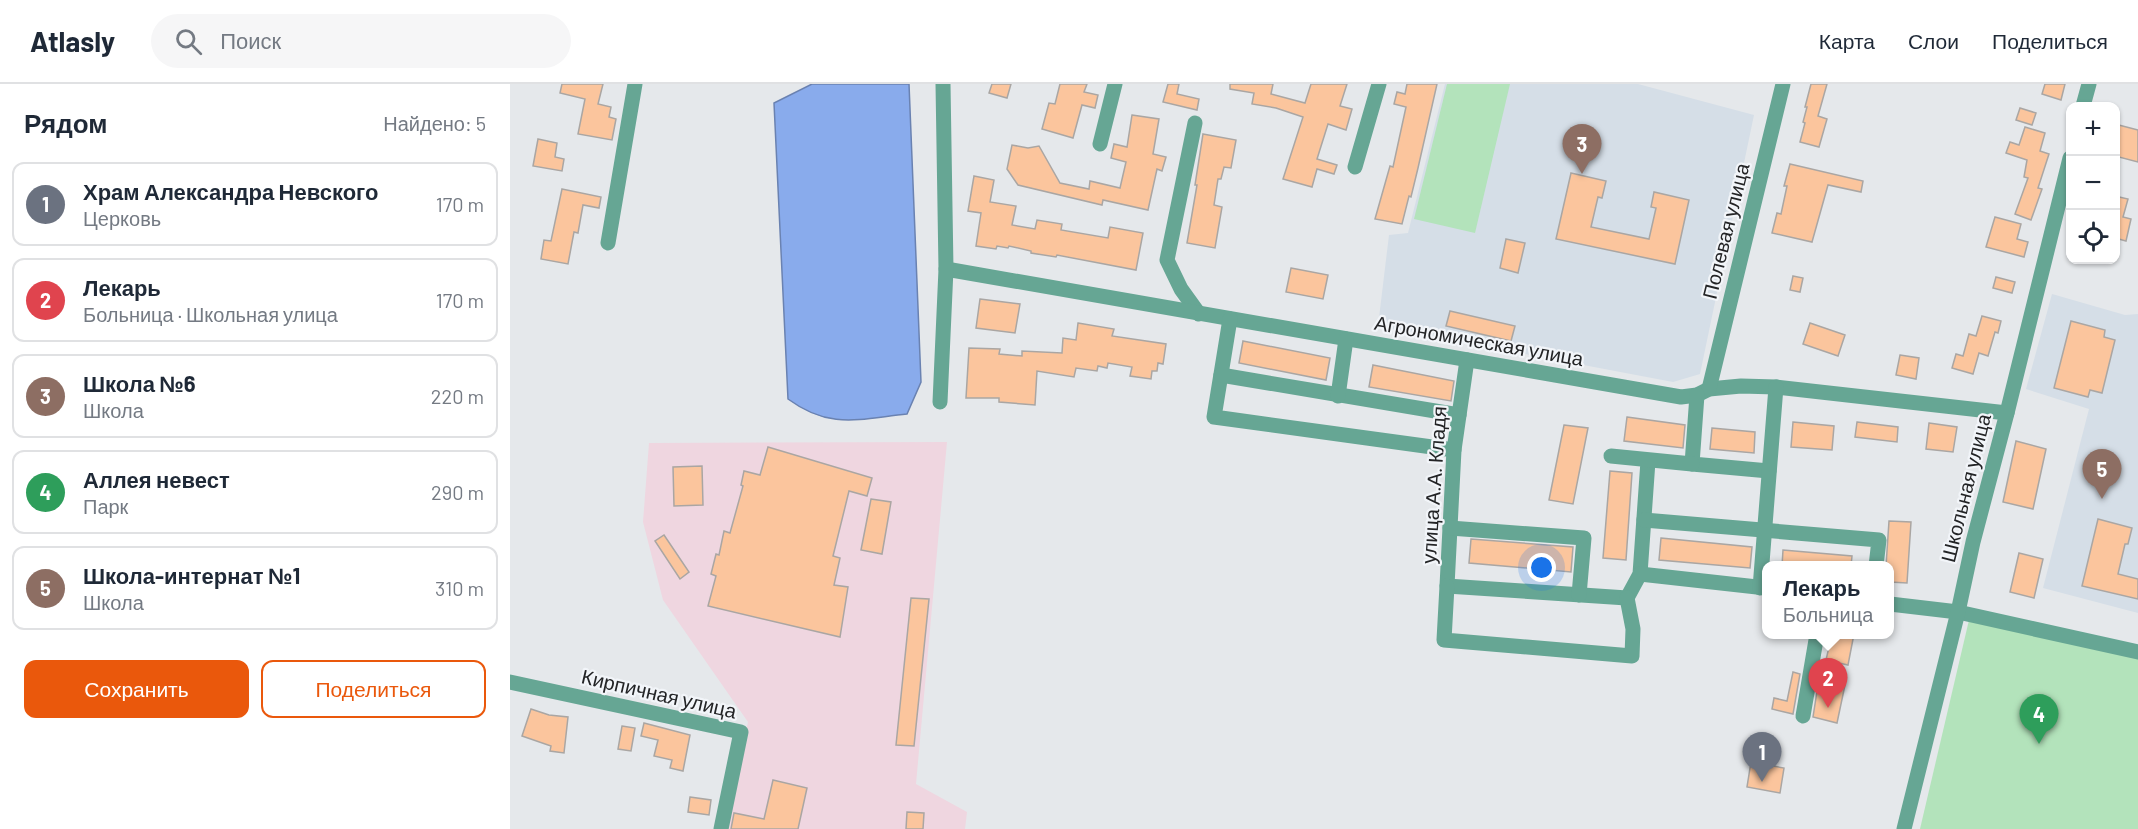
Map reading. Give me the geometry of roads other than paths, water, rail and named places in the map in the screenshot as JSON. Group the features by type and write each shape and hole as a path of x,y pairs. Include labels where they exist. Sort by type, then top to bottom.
{"street":[{"path":"608,243 635,84"},
{"path":"940,402 946,269 943,84"},
{"path":"1100,144 1114,84"},
{"path":"1355,167 1378,84"},
{"name":"Полевая улица","path":"1692,464 1703,392 1783,84"},
{"path":"2084,102 2089,84"},
{"path":"1195,123 1167,260 1180,289 1199,314"},
{"name":"Школьная улица","path":"1904,829 1973,542 2066,174"},
{"name":"Агрономическая улица","path":"946,269 1681,397 1741,386 1776,387 2007,413"},
{"path":"1230,320 1214,417 1454,450"},
{"path":"1338,396 1346,339"},
{"name":"улица А.А. Кладя","path":"1467,360 1454,450 1447,586 1628,598"},
{"path":"1221,375 1459,415"},
{"path":"1763,561 1776,387"},
{"path":"1611,456 1769,471"},
{"path":"1447,586 1444,640 1632,656 1633,629 1628,598 1640,574 1648,460"},
{"path":"1644,520 1879,540 1877,561"},
{"path":"1450,528 1584,538 1579,595"},
{"path":"1640,574 1762,588"},
{"path":"1894,604 1958,612 2138,651"},
{"path":"1803,716 1816,639"},
{"name":"Кирпичная улица","path":"510,682 741,732 721,829"}],"water":[{"path":"812,84 909,84 921,382 907,414 859,420 831,419 803,409 788,399 774,103"}],"place":[{"name":"Школа №6","path":"1582,174"},
{"name":"Школа-интернат №1","path":"2102,499"},
{"name":"Лекарь","path":"1828,708"},
{"name":"Аллея невест","path":"2039,744"},
{"name":"Храм Александра Невского","path":"1762,782"}]}
